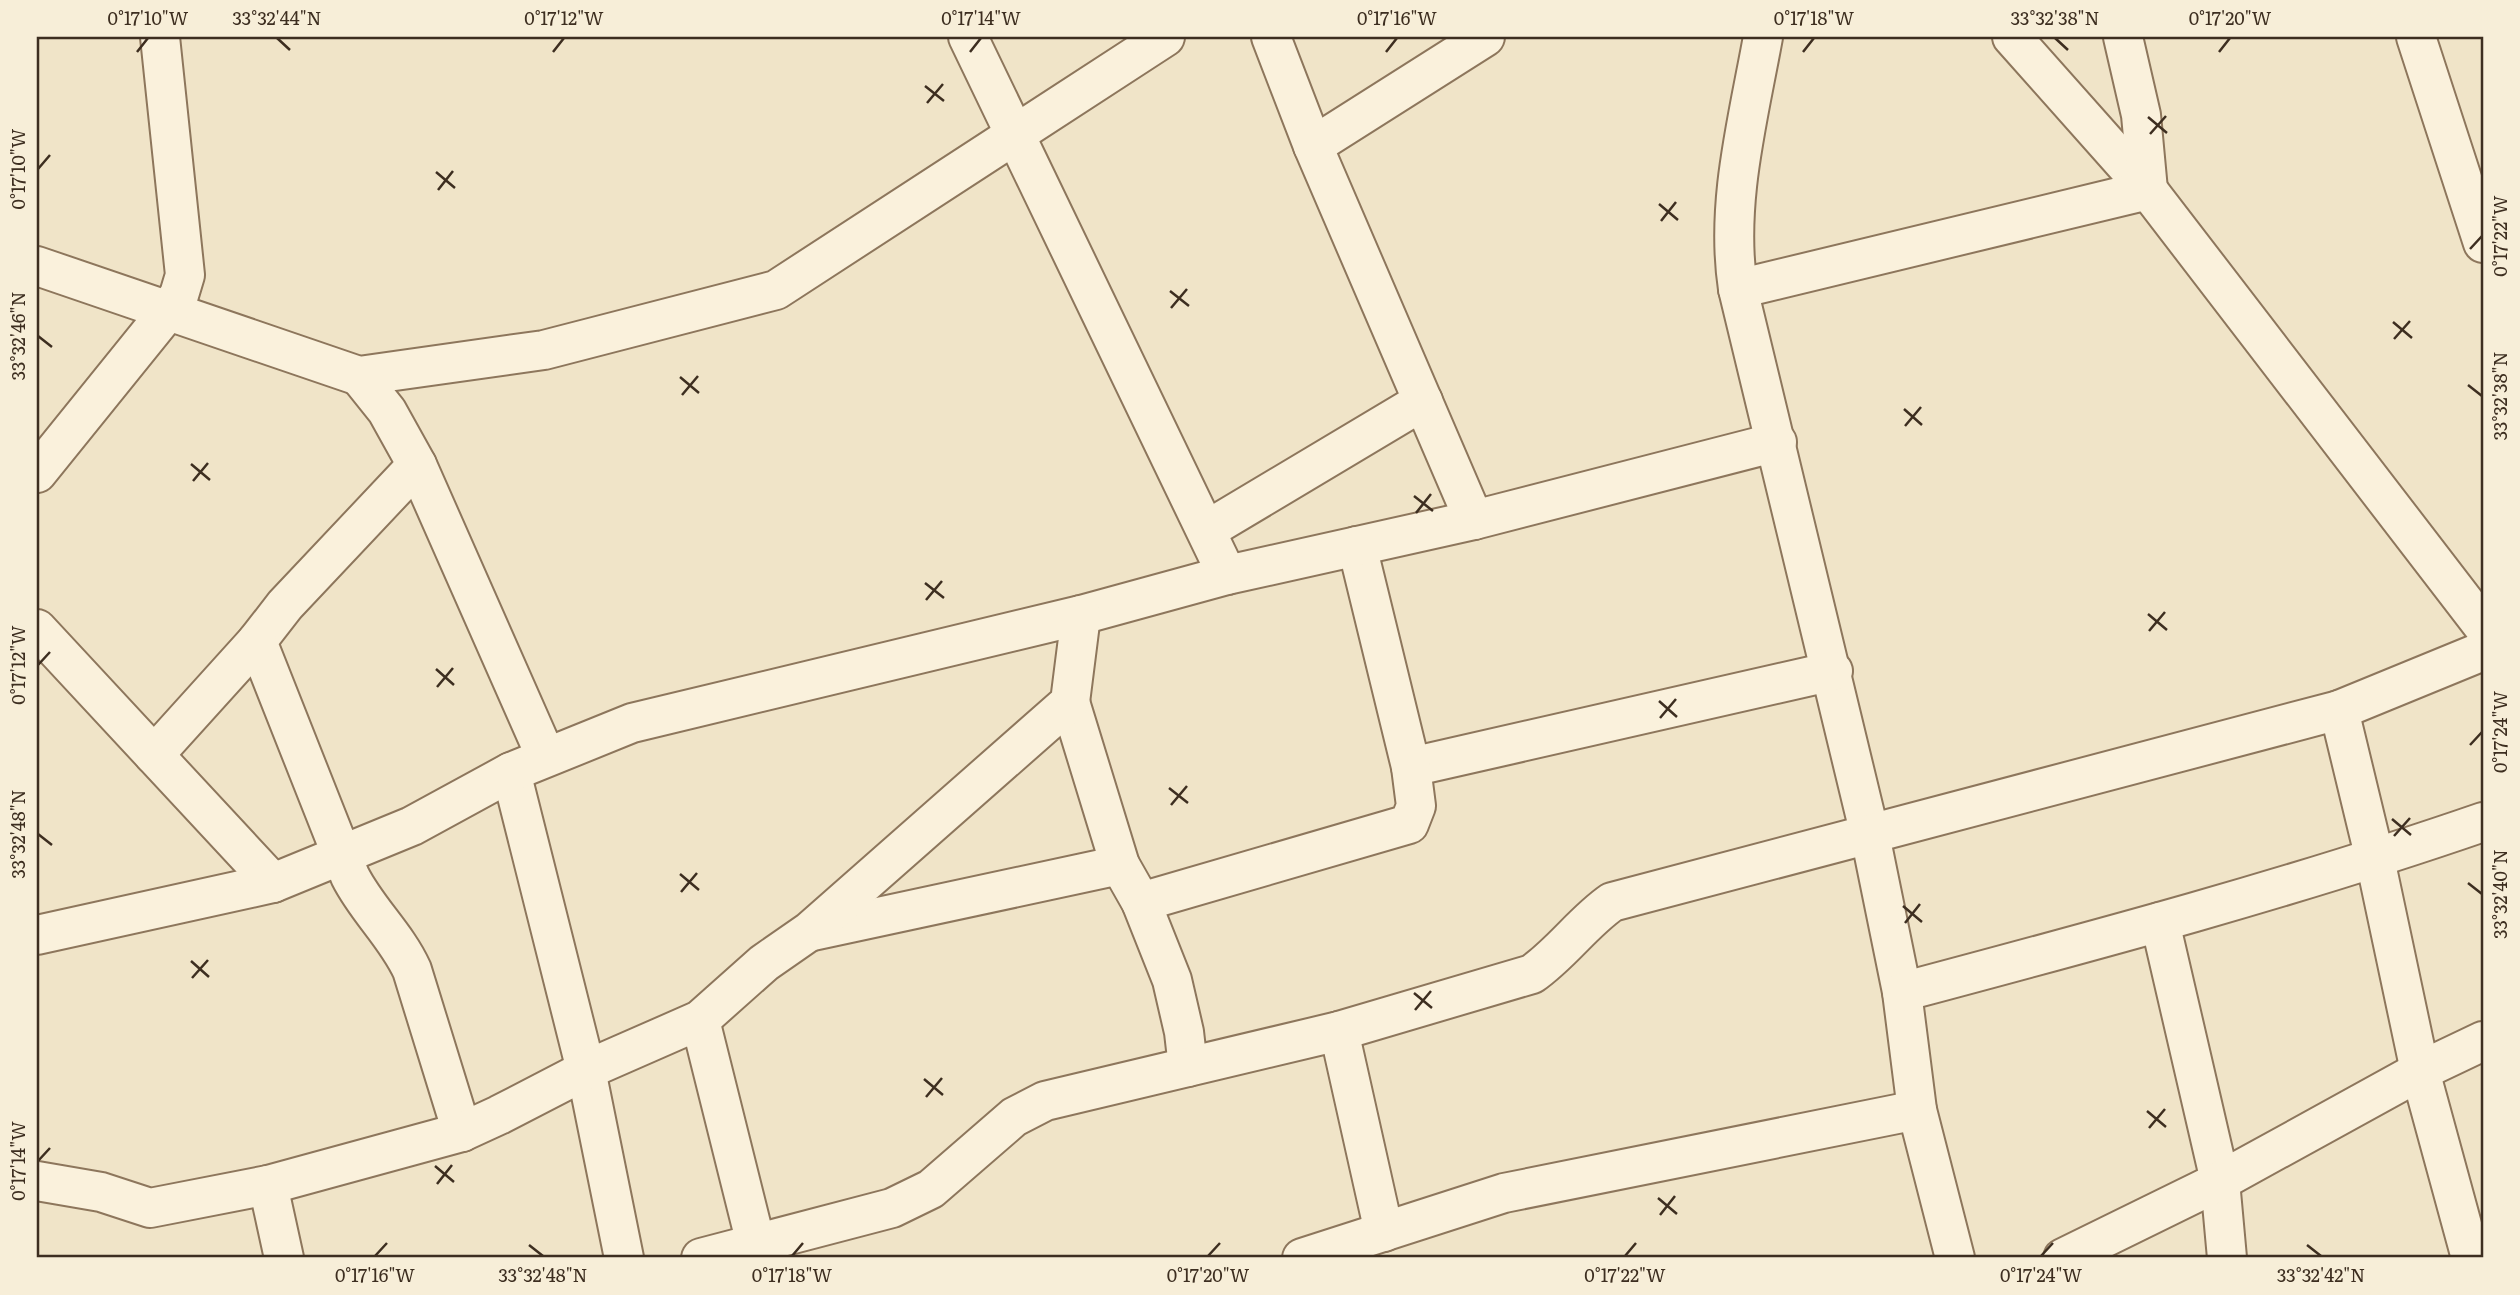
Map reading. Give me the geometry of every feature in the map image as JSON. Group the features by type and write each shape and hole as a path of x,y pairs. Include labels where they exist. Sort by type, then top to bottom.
{"street":[{"path":"37,473 167,312 179,295 186,275 160,37"},
{"path":"968,37 1227,575"},
{"path":"37,266 359,376 544,350 776,290 1165,37"},
{"path":"1271,37 1313,146 1475,520"},
{"path":"1313,146 1485,37"},
{"path":"1763,37 1734,199 1731,248 1738,289 1833,671 1870,835 1902,992 1917,1110 1955,1258"},
{"path":"2012,37 2148,190 2483,626"},
{"path":"2123,37 2141,114 2148,190"},
{"path":"2416,37 2483,243"},
{"path":"1738,289 2148,190"},
{"path":"359,376 387,411 417,465 546,757"},
{"path":"1207,530 1423,401"},
{"path":"37,935 273,883 412,827 511,772 632,723 1081,615 1227,575 1475,520 1777,442"},
{"path":"154,755 257,641 285,605 417,465"},
{"path":"1141,902 1409,824 1416,806 1411,767 1357,547"},
{"path":"1081,615 1070,702 1120,865 1141,902 1172,980 1184,1032 1188,1067"},
{"path":"37,629 273,883"},
{"path":"257,641 342,854 364,902 403,951 412,971 462,1132"},
{"path":"701,1258 757,1244 799,1246 892,1208 931,1189 1014,1117 1045,1101 1339,1031 1532,974 1554,958 1595,914 1612,902 2339,710 2483,651"},
{"path":"1411,767 1833,671"},
{"path":"37,1181 101,1192 150,1208 268,1185 462,1132 586,1070 700,1020 764,963 810,931 1070,702"},
{"path":"2339,710 2375,859 2420,1071 2471,1258"},
{"path":"511,772 586,1070 624,1258"},
{"path":"1902,992 2160,922 2375,859 2483,822"},
{"path":"810,931 1120,865"},
{"path":"2160,922 2220,1181 2227,1258"},
{"path":"700,1020 757,1244"},
{"path":"1339,1031 1384,1232"},
{"path":"2063,1258 2220,1181 2420,1071 2483,1041"},
{"path":"1302,1258 1504,1194 1917,1110"},
{"path":"268,1185 284,1258"}]}
